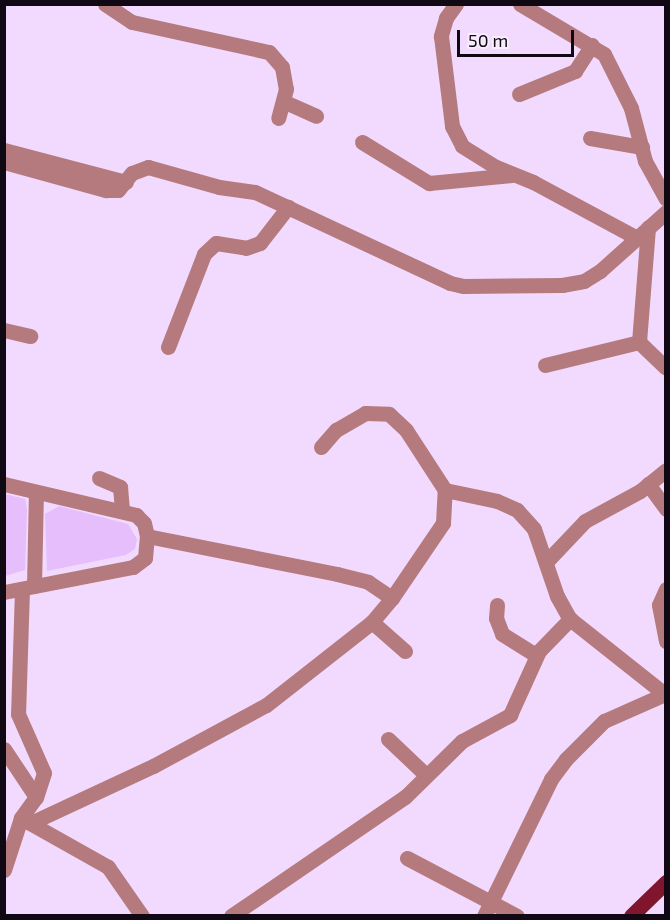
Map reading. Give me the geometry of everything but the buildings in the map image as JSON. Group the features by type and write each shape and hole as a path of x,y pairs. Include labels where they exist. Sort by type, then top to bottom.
{"main road":[{"path":"631,915 666,882"}],"street":[{"path":"105,4 132,22 269,52 282,67 285,102 279,118"},
{"path":"456,4 446,18 441,36 456,138 470,153 642,233"},
{"path":"520,4 592,45 609,60 632,108 652,177 666,199"},
{"path":"519,94 575,71 592,45"},
{"path":"285,102 316,116"},
{"path":"590,138 642,147"},
{"path":"362,142 429,183 515,175"},
{"path":"4,150 126,182"},
{"path":"4,162 106,190 118,190 132,173 148,167 219,187 255,192 450,284 463,286 574,284 600,271 666,212"},
{"path":"168,347 204,254 216,243 246,248 260,243 288,207"},
{"path":"642,233 639,342 666,368"},
{"path":"4,330 30,336"},
{"path":"545,365 639,342"},
{"path":"26,820 153,766 266,705 372,622 392,598 443,523 445,490 406,430 389,414 365,413 336,430 321,447"},
{"path":"547,561 585,521 648,484 666,470"},
{"path":"99,478 120,487 122,511"},
{"path":"4,484 122,511 141,518 147,536 141,563 4,592"},
{"path":"648,484 666,509"},
{"path":"445,490 517,510 534,529 547,561 557,596 570,619 665,694 604,721 566,759 551,779 487,910"},
{"path":"4,870 43,781 43,763 24,734 17,697 36,492"},
{"path":"147,536 337,574 368,582 392,598"},
{"path":"666,589 659,605 666,641"},
{"path":"497,605 496,618 502,634 536,655"},
{"path":"231,915 405,797 462,741 510,715 536,655 554,631 570,619"},
{"path":"372,622 405,651"},
{"path":"388,739 426,775"},
{"path":"4,749 21,769 36,797"},
{"path":"26,820 108,867 142,915"},
{"path":"407,858 487,910 517,915"}],"shaded area":[{"path":"5,494 25,499 27,509 25,570 5,576"},
{"path":"59,506 128,524 137,539 135,549 126,555 47,571 45,514"}]}
